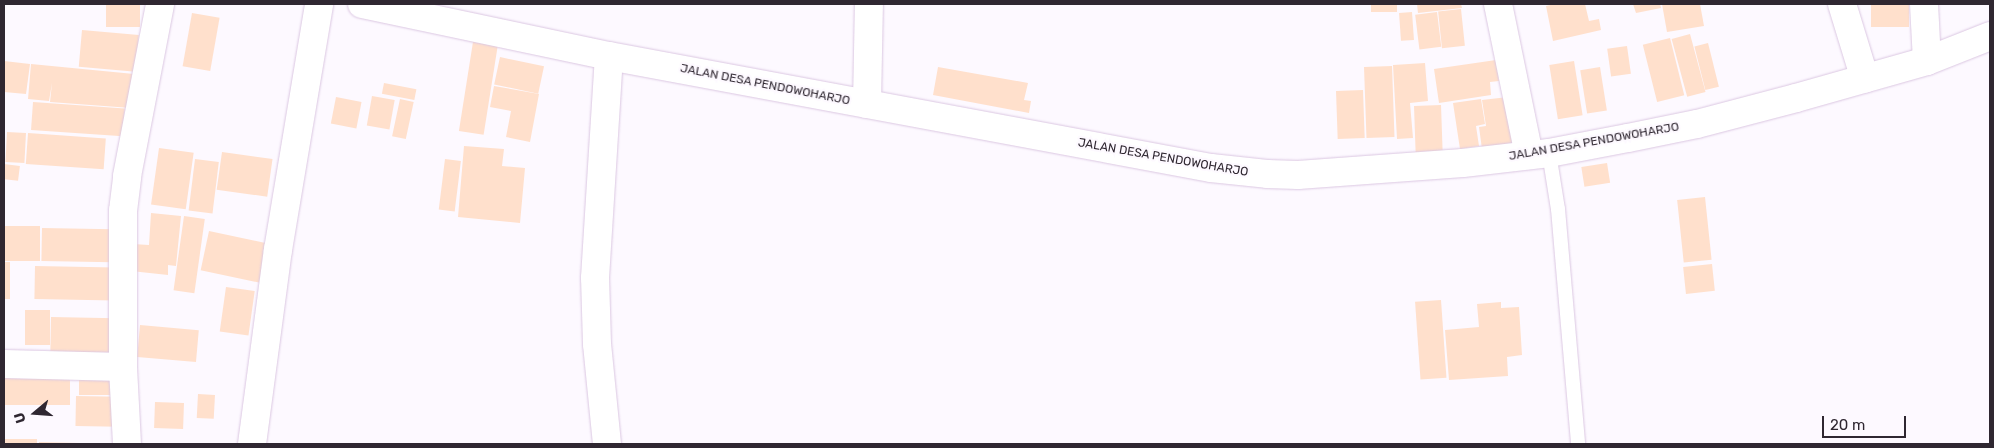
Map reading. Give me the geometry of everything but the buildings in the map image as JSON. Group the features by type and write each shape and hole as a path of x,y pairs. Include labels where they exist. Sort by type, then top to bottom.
{"street":[{"path":"127,444 123,367 124,202 160,4"},
{"path":"252,444 278,250 319,4"},
{"name":"JALAN DESA PENDOWOHARJO","path":"362,4 608,56 1238,173 1298,174 1463,163 1539,154 1697,124 1927,61 1990,36"},
{"path":"867,104 869,4"},
{"path":"1498,4 1539,154"},
{"path":"1842,4 1865,79"},
{"path":"1924,4 1927,61"},
{"path":"607,444 597,344 595,278 608,56"},
{"path":"4,364 123,367"}],"lane":[{"path":"1539,154 1558,209 1578,444"}]}
